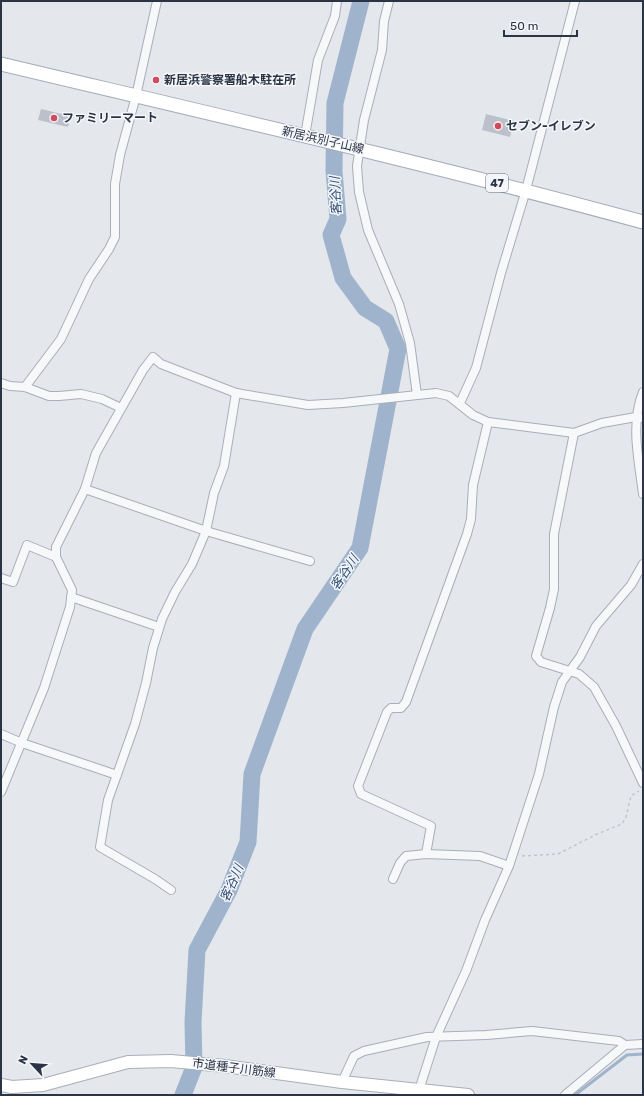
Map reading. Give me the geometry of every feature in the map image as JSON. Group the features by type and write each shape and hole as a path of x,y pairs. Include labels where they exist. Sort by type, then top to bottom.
{"main road":[{"name":"新居浜別子山線","path":"1,64 526,190 643,222"}],"street":[{"path":"25,387 61,339 89,279 109,249 115,237 115,184 120,155 136,96 157,1"},
{"path":"307,137 318,60 335,16 337,1"},
{"path":"389,1 384,21 382,50 364,120 355,148 356,166 359,192 368,230 399,304 410,343 415,395"},
{"path":"460,403 476,368 501,273 526,190 575,1"},
{"path":"1,792 44,688 70,607 72,590 56,557 56,546 85,488 96,453 143,370 153,357 161,364 236,393 308,405 436,393 449,396 460,403 473,415 488,422 574,434 602,423 640,418"},
{"path":"1,383 10,386 25,387 48,396 81,394 102,399 121,408"},
{"path":"643,392 639,400 640,418 637,446 643,494"},
{"path":"171,890 100,847 108,800 135,724 159,627 175,592 192,564 206,532 214,493 224,466 236,393"},
{"path":"426,854 431,826 361,794 358,786 387,712 391,708 401,708 406,702 467,534 471,519 474,485 488,422"},
{"path":"574,434 554,534 554,589 536,656 541,662 579,674 594,687 616,726 643,783"},
{"path":"85,488 206,532 310,561"},
{"path":"1,578 13,582 27,545 56,557"},
{"path":"419,1090 436,1037 466,971 485,920 509,866 539,774 554,706 562,682 580,657 596,626 631,585 643,564"},
{"path":"72,597 159,627"},
{"path":"1,734 22,743 117,775"},
{"path":"393,879 400,863 406,856 426,854 480,856 509,866"},
{"path":"342,1082 354,1056 364,1051 427,1037 486,1035 532,1031 619,1041 625,1045"},
{"path":"565,1095 625,1045 643,1044"},
{"name":"市道種子川筋線","path":"1,1085 12,1087 43,1085 128,1062 171,1061 225,1066 342,1082 468,1095"}],"path":[{"path":"512,857 558,854 597,834 622,824 626,817 631,796 643,788"}],"building":[{"name":"ファミリーマート","path":"41,109 70,116 68,127 38,120"},
{"name":"セブン-イレブン","path":"486,114 514,121 510,137 482,130"}],"waterway":[{"name":"客谷川","path":"183,1095 194,1067 193,1022 197,950 229,890 248,842 252,774 305,629 360,548 398,349 386,321 365,308 343,278 331,235 338,219 334,171 335,103 361,1"},
{"path":"575,1095 627,1055 643,1054"}],"place":[{"name":"新居浜警察署船木駐在所","path":"156,80"},
{"name":"ファミリーマート","path":"54,118"},
{"name":"セブン-イレブン","path":"498,126"}]}
